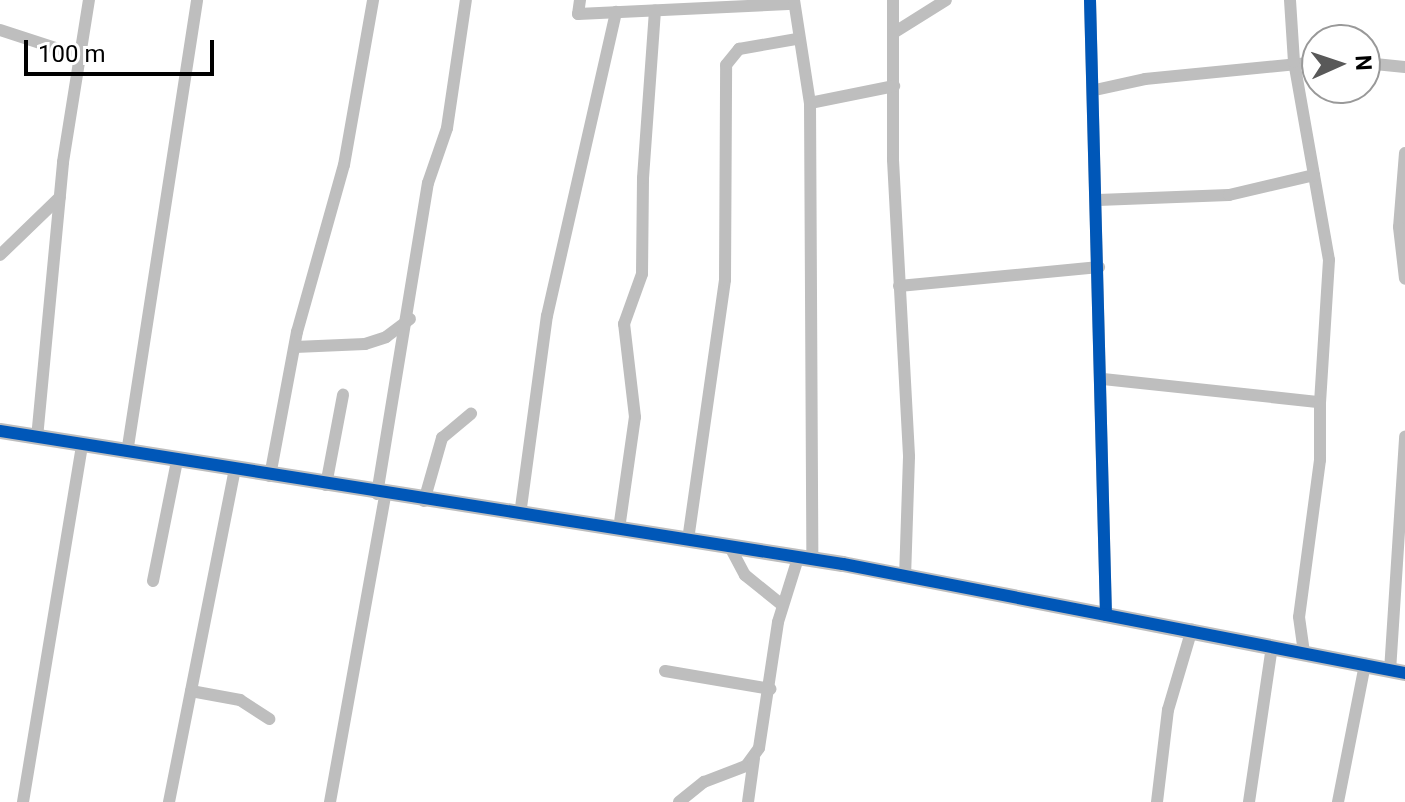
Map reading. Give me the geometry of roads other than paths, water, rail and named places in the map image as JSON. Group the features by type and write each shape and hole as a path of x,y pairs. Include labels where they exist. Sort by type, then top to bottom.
{"street":[{"path":"37,438 60,197 89,0"},
{"path":"127,453 197,0"},
{"path":"270,476 295,347 344,165 373,0"},
{"path":"330,802 410,319 428,183 447,128 466,0"},
{"path":"580,0 578,14 655,10 698,4 794,2 797,39 810,103 805,559 782,605 770,689 754,758 748,802"},
{"path":"893,0 899,286 909,457 905,577"},
{"path":"895,32 946,0"},
{"path":"1090,0 1103,379 1106,615"},
{"path":"1290,0 1294,62 1329,260 1320,402 1320,460 1299,617 1304,653"},
{"path":"619,529 635,417 624,324 642,274 655,10"},
{"path":"520,515 547,316 616,12"},
{"path":"0,30 80,56"},
{"path":"688,540 725,280 726,65 739,49 797,39"},
{"path":"1095,90 1301,62"},
{"path":"1381,65 1405,67"},
{"path":"810,103 894,86"},
{"path":"1405,153 1399,227 1405,279"},
{"path":"1098,200 1229,195 1314,175"},
{"path":"0,255 60,197"},
{"path":"899,286 1099,267"},
{"path":"295,347 365,344 386,337 410,319"},
{"path":"1103,379 1320,402"},
{"path":"326,485 343,395"},
{"path":"424,501 442,438 471,414"},
{"path":"0,431 424,501 805,559 1192,629 1398,672 1405,436"},
{"path":"23,802 82,445"},
{"path":"153,581 177,461"},
{"path":"169,802 235,470"},
{"path":"730,547 745,575 782,605"},
{"path":"1157,802 1168,710 1192,629"},
{"path":"1249,802 1272,646"},
{"path":"1338,802 1365,664"},
{"path":"665,671 770,689"},
{"path":"191,691 240,700 269,719"},
{"path":"679,802 704,782 754,758"}]}
